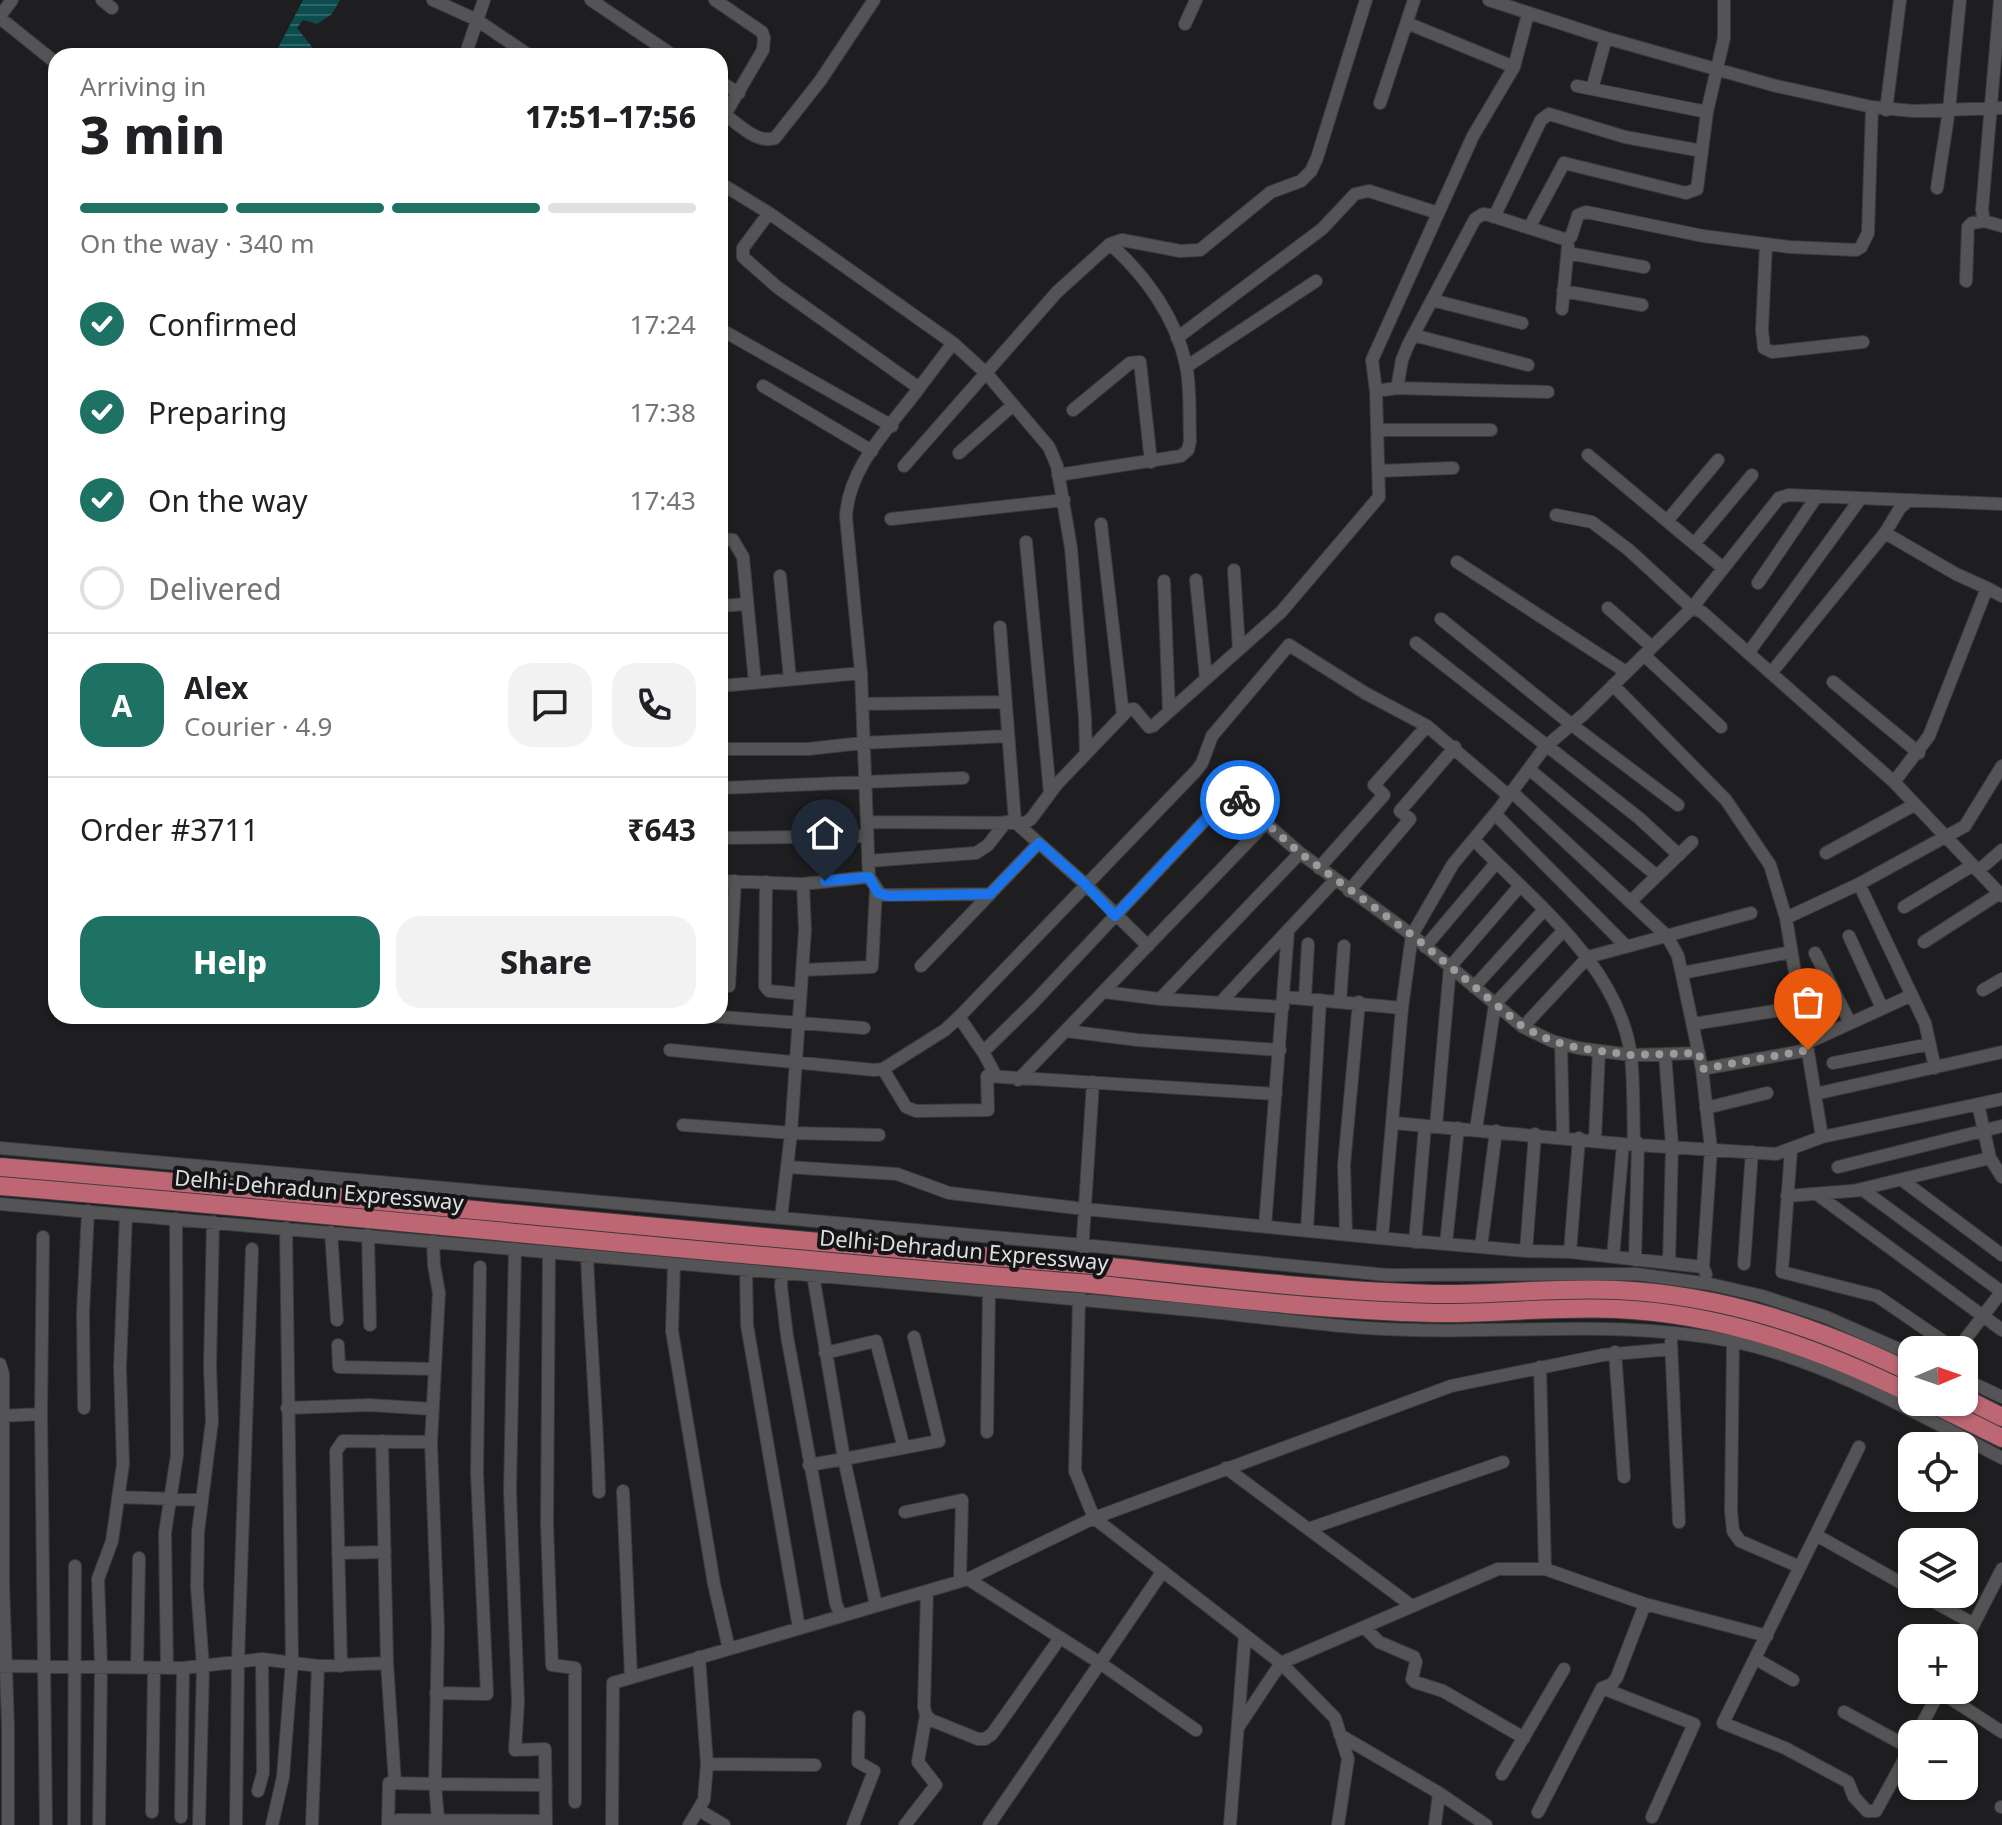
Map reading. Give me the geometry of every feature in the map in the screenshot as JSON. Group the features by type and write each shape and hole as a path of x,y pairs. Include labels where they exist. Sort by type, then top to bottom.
{"highway":[{"name":"Delhi-Dehradun Expressway","path":"0,1167 1365,1291 1442,1294 1586,1290 1663,1294 1738,1307 1802,1325 1898,1366"},
{"name":"Delhi-Dehradun Expressway","path":"0,1186 1363,1310 1438,1313 1587,1308 1676,1314 1734,1325 1796,1343 1898,1387"},
{"path":"1978,1405 2002,1417"},
{"path":"1957,1416 2002,1438"}],"street":[{"path":"12,0 0,17 48,56"},
{"path":"433,0 477,20 518,48"},
{"path":"468,48 484,0"},
{"path":"591,0 662,48"},
{"path":"715,0 762,32 764,38 763,50 728,111"},
{"path":"728,122 759,138 775,138 838,56 874,0"},
{"path":"1185,24 1196,0"},
{"path":"904,466 1057,292 1110,244 1122,240 1180,251 1200,250 1271,192 1307,176 1317,158 1366,0"},
{"path":"1380,103 1414,0"},
{"path":"1489,0 1716,69 1886,110 1996,108"},
{"path":"1886,110 1900,0"},
{"path":"1937,188 1949,110 1960,0"},
{"path":"1984,221 1982,210 1996,108 2000,0"},
{"path":"1529,228 1564,163 1686,193 1697,189 1707,112 1724,38 1722,2"},
{"path":"867,822 1025,823 1123,715 1134,709 1149,727 1158,723 1281,612 1378,500 1379,430 1372,360 1473,136 1514,67 1528,14"},
{"path":"1407,23 1514,67"},
{"path":"1592,89 1606,38"},
{"path":"1577,86 1707,112"},
{"path":"728,87 739,93"},
{"path":"1562,309 1569,239 1578,215 1586,212 1703,236 1851,251 1861,247 1868,233 1872,107"},
{"path":"1494,217 1541,120 1549,114 1625,137 1702,151"},
{"path":"728,188 769,213 953,343 987,374 1049,447 1064,500 1074,580 1086,754"},
{"path":"1177,338 1322,229 1355,194 1369,191 1438,213"},
{"path":"769,213 743,248 743,257 777,287 919,388"},
{"path":"1397,388 1402,360 1413,335 1475,219 1483,214 1569,239"},
{"path":"1966,281 1968,227 1984,221 2002,226"},
{"path":"1058,475 1151,462 1181,456 1188,450 1186,367 1177,338 1149,286 1110,244"},
{"path":"1766,244 1764,348 1772,352 1863,342"},
{"path":"1568,253 1644,267"},
{"path":"1186,367 1316,281"},
{"path":"1563,291 1642,305"},
{"path":"1432,300 1522,323"},
{"path":"728,334 892,426"},
{"path":"1413,335 1528,365"},
{"path":"953,343 861,466 847,499 846,517 861,673 862,743 867,781 866,836 869,877 881,895 990,894"},
{"path":"1073,410 1130,363 1140,362 1151,462"},
{"path":"763,386 872,451"},
{"path":"1376,391 1397,388 1548,392"},
{"path":"959,453 1013,405"},
{"path":"1379,430 1491,430"},
{"path":"1588,455 1723,568"},
{"path":"1667,521 1718,460"},
{"path":"1378,471 1453,468"},
{"path":"1694,544 1752,475"},
{"path":"1382,1238 1402,1008 1412,935 1453,864 1545,747 1572,725 1692,608 1779,498 1789,495 2002,504"},
{"path":"1758,583 1817,496"},
{"path":"1749,652 1861,498"},
{"path":"891,519 1064,500"},
{"path":"1771,673 1909,500"},
{"path":"1556,515 1592,522 1629,550 1692,608 1702,612 1749,652 1894,782 2001,894 1924,942"},
{"path":"1101,524 1123,715"},
{"path":"1885,533 1956,574 2002,596"},
{"path":"728,541 733,540 740,549 755,683"},
{"path":"1026,542 1050,793"},
{"path":"1457,562 1626,672"},
{"path":"1234,570 1239,649"},
{"path":"780,576 790,679"},
{"path":"1196,580 1206,678"},
{"path":"1164,581 1169,711"},
{"path":"1894,782 1929,736 1987,588"},
{"path":"728,605 747,604"},
{"path":"1608,608 1721,727"},
{"path":"1441,619 1572,725 1678,805"},
{"path":"868,861 976,853 1010,822 1008,736 1000,627"},
{"path":"1416,643 1639,818 1679,855"},
{"path":"670,1050 874,1070 883,1069 945,1030 1196,771 1212,736 1289,645 1365,693 1427,726 1455,747 1667,936 1678,956 1702,1069 1711,1149 1703,1267 1710,1284"},
{"path":"728,685 861,673"},
{"path":"1833,682 1919,753"},
{"path":"1613,685 1740,818 1770,865 1786,918 1822,1137"},
{"path":"862,704 1006,702"},
{"path":"1319,868 1384,795 1374,785 1427,726"},
{"path":"728,749 808,749 862,743 1008,736"},
{"path":"1349,891 1410,819 1400,811 1455,747"},
{"path":"1786,918 1859,884 1965,826 2002,766"},
{"path":"1529,769 1657,876"},
{"path":"728,788 963,778"},
{"path":"983,1052 1228,796 1237,798 1319,868 1412,935 1523,1027 1561,1044 1599,1051 1631,1055 1699,1053"},
{"path":"1826,853 1914,805"},
{"path":"1495,814 1626,946"},
{"path":"1010,822 1085,884 1148,946"},
{"path":"1018,1080 1267,822"},
{"path":"728,838 866,836"},
{"path":"1474,840 1588,957 1610,989 1631,1055 1635,1260"},
{"path":"1630,902 1692,842"},
{"path":"921,966 1039,843"},
{"path":"1904,907 1976,868 2002,850"},
{"path":"1160,999 1300,853"},
{"path":"1425,947 1496,863"},
{"path":"728,881 803,884 869,877"},
{"path":"1220,1003 1335,880"},
{"path":"729,986 735,881"},
{"path":"766,882 767,989 800,994"},
{"path":"781,1218 791,1133 805,930 803,884"},
{"path":"1859,884 1925,1023 1935,1068"},
{"path":"1415,1242 1450,967 1519,887"},
{"path":"802,970 872,967 876,889"},
{"path":"1474,987 1543,911"},
{"path":"1523,1027 1588,957 1751,913"},
{"path":"1265,1226 1288,931"},
{"path":"1476,1129 1495,1004 1563,931"},
{"path":"1849,936 1882,1008"},
{"path":"1305,998 1308,944"},
{"path":"1340,1001 1344,946"},
{"path":"1682,973 1791,952"},
{"path":"1815,953 1850,1023"},
{"path":"1983,990 2002,979"},
{"path":"1104,992 1220,1003 1283,1002 1305,998 1402,1008"},
{"path":"1702,1069 1807,1047 1850,1023 1912,995"},
{"path":"1307,1230 1320,1000"},
{"path":"1346,1234 1344,1165 1359,1002"},
{"path":"1693,1024 1800,1007"},
{"path":"728,1017 864,1028"},
{"path":"959,1017 996,1076"},
{"path":"1066,1031 1138,1040 1280,1050"},
{"path":"1561,1044 1563,1136"},
{"path":"1833,1063 1930,1044"},
{"path":"1595,1139 1599,1051"},
{"path":"1815,1094 2002,1052"},
{"path":"1665,1054 1672,1146 1669,1263"},
{"path":"883,1069 906,1107 916,1111 988,1110 987,1076 1276,1094"},
{"path":"1093,1082 1079,1299 1075,1471 1094,1518 1281,1663 1335,1718 1348,1759 1338,1825"},
{"path":"1706,1108 1767,1093"},
{"path":"1394,1123 1776,1154 1822,1137 2002,1099"},
{"path":"1978,1104 1990,1158 2002,1177"},
{"path":"683,1125 791,1133 879,1135"},
{"path":"1838,1167 2002,1126"},
{"path":"1446,1244 1458,1128"},
{"path":"1481,1247 1496,1131"},
{"path":"1526,1251 1535,1134"},
{"path":"1570,1252 1579,1138"},
{"path":"1613,1257 1632,1143"},
{"path":"0,1148 1387,1275 1636,1274 1710,1284 1762,1296 1826,1317 1898,1349"},
{"path":"1791,1150 1782,1272 1877,1296 1936,1336"},
{"path":"1744,1264 1752,1152"},
{"path":"1787,1196 1857,1190 1990,1158"},
{"path":"787,1167 897,1174 949,1193 1085,1209 1415,1242 1570,1252 1703,1267"},
{"path":"1902,1180 2002,1255"},
{"path":"1857,1190 1863,1190 2002,1292 1967,1336"},
{"path":"1818,1195 2002,1330"},
{"path":"0,1204 87,1220 286,1241 331,1242 368,1235 434,1246 515,1248 1411,1331 1603,1327 1671,1332 1733,1342 1800,1362 1862,1387 2002,1458"},
{"path":"84,1408 83,1313 87,1220"},
{"path":"99,1825 101,1666 98,1579 112,1541 123,1464 120,1367 126,1225"},
{"path":"152,1812 165,1533 177,1455 176,1228"},
{"path":"199,1825 203,1667 197,1587 202,1500 212,1421 213,1232"},
{"path":"368,1235 370,1325"},
{"path":"43,1237 41,1414 46,1825"},
{"path":"272,1825 283,1777 292,1661 286,1241"},
{"path":"331,1242 337,1320"},
{"path":"434,1246 439,1293 431,1442 438,1630 435,1784 438,1819"},
{"path":"515,1248 510,1491 517,1688 515,1750 545,1749 546,1785 546,1823 438,1819 393,1822 389,1783 546,1785"},
{"path":"236,1825 238,1662 252,1249"},
{"path":"549,1251 547,1524 552,1665 575,1668 575,1802"},
{"path":"587,1255 591,1359 597,1395 599,1492"},
{"path":"674,1263 672,1331 714,1584 729,1649"},
{"path":"436,1693 487,1694 477,1473 480,1267"},
{"path":"746,1269 747,1325 799,1628"},
{"path":"782,1273 787,1336 809,1465 836,1604 841,1616"},
{"path":"813,1275 844,1459 876,1605"},
{"path":"987,1432 989,1291"},
{"path":"1671,1332 1679,1522"},
{"path":"809,1465 939,1441 914,1337"},
{"path":"825,1353 876,1341 904,1448"},
{"path":"1733,1342 1733,1531 1740,1541 1800,1567"},
{"path":"338,1345 339,1367 435,1369"},
{"path":"612,1825 613,1683 964,1580 1094,1518 1451,1386 1615,1352 1671,1349"},
{"path":"1615,1352 1624,1477"},
{"path":"0,1364 3,1374 5,1822"},
{"path":"1540,1367 1545,1569"},
{"path":"1978,1386 2002,1397"},
{"path":"287,1408 369,1405 433,1409"},
{"path":"2,1416 41,1414"},
{"path":"341,1666 336,1451 343,1441 431,1442"},
{"path":"382,1441 387,1663 395,1783"},
{"path":"1859,1447 1723,1723 1785,1748 1848,1782 1854,1797 1867,1811 1876,1811 1898,1770"},
{"path":"1308,1529 1503,1462"},
{"path":"1226,1468 1412,1606"},
{"path":"623,1491 631,1677"},
{"path":"118,1497 202,1500"},
{"path":"905,1512 962,1500 964,1580"},
{"path":"1816,1535 1898,1581"},
{"path":"338,1553 385,1552"},
{"path":"137,1667 139,1558"},
{"path":"74,1825 75,1566"},
{"path":"1239,1726 1281,1663 1498,1569 1545,1569 1645,1604 1767,1636"},
{"path":"1945,1608 1974,1624 2002,1569"},
{"path":"989,1825 1163,1571"},
{"path":"964,1580 1100,1663 1196,1730"},
{"path":"905,1825 936,1785 918,1762 926,1715 927,1591"},
{"path":"1538,1812 1602,1688 1612,1684 1617,1677 1645,1604"},
{"path":"1364,1627 1379,1642 1414,1657 1416,1662 1412,1679 1415,1682 1443,1691 1524,1738"},
{"path":"1230,1825 1245,1635"},
{"path":"926,1715 943,1725 985,1739 1060,1638"},
{"path":"689,1825 699,1810 705,1791 707,1764 699,1657"},
{"path":"258,1791 263,1773 262,1659"},
{"path":"3,1666 183,1668 262,1659 318,1666 387,1663"},
{"path":"1756,1659 1793,1680"},
{"path":"312,1825 318,1666"},
{"path":"181,1817 183,1668"},
{"path":"1502,1774 1564,1669"},
{"path":"1602,1688 1694,1724 1652,1817"},
{"path":"1960,1704 2002,1732"},
{"path":"1844,1712 1898,1739"},
{"path":"853,1825 874,1771 858,1762 859,1717"},
{"path":"1340,1735 1439,1793 1486,1825"},
{"path":"707,1764 815,1765"},
{"path":"1435,1825 1439,1793"},
{"path":"699,1810 724,1825"}],"water":[{"path":"303,0 340,0 332,14 317,24 303,20 297,28 312,48 278,48"}],"way so far":[{"path":"1240,800 1300,853 1412,935 1523,1027 1552,1041 1631,1055 1699,1053 1702,1069 1808,1050"}],"route":[{"path":"825,881 869,877 878,893 889,896 990,894 1039,843 1115,916 1228,796 1240,800"}]}
